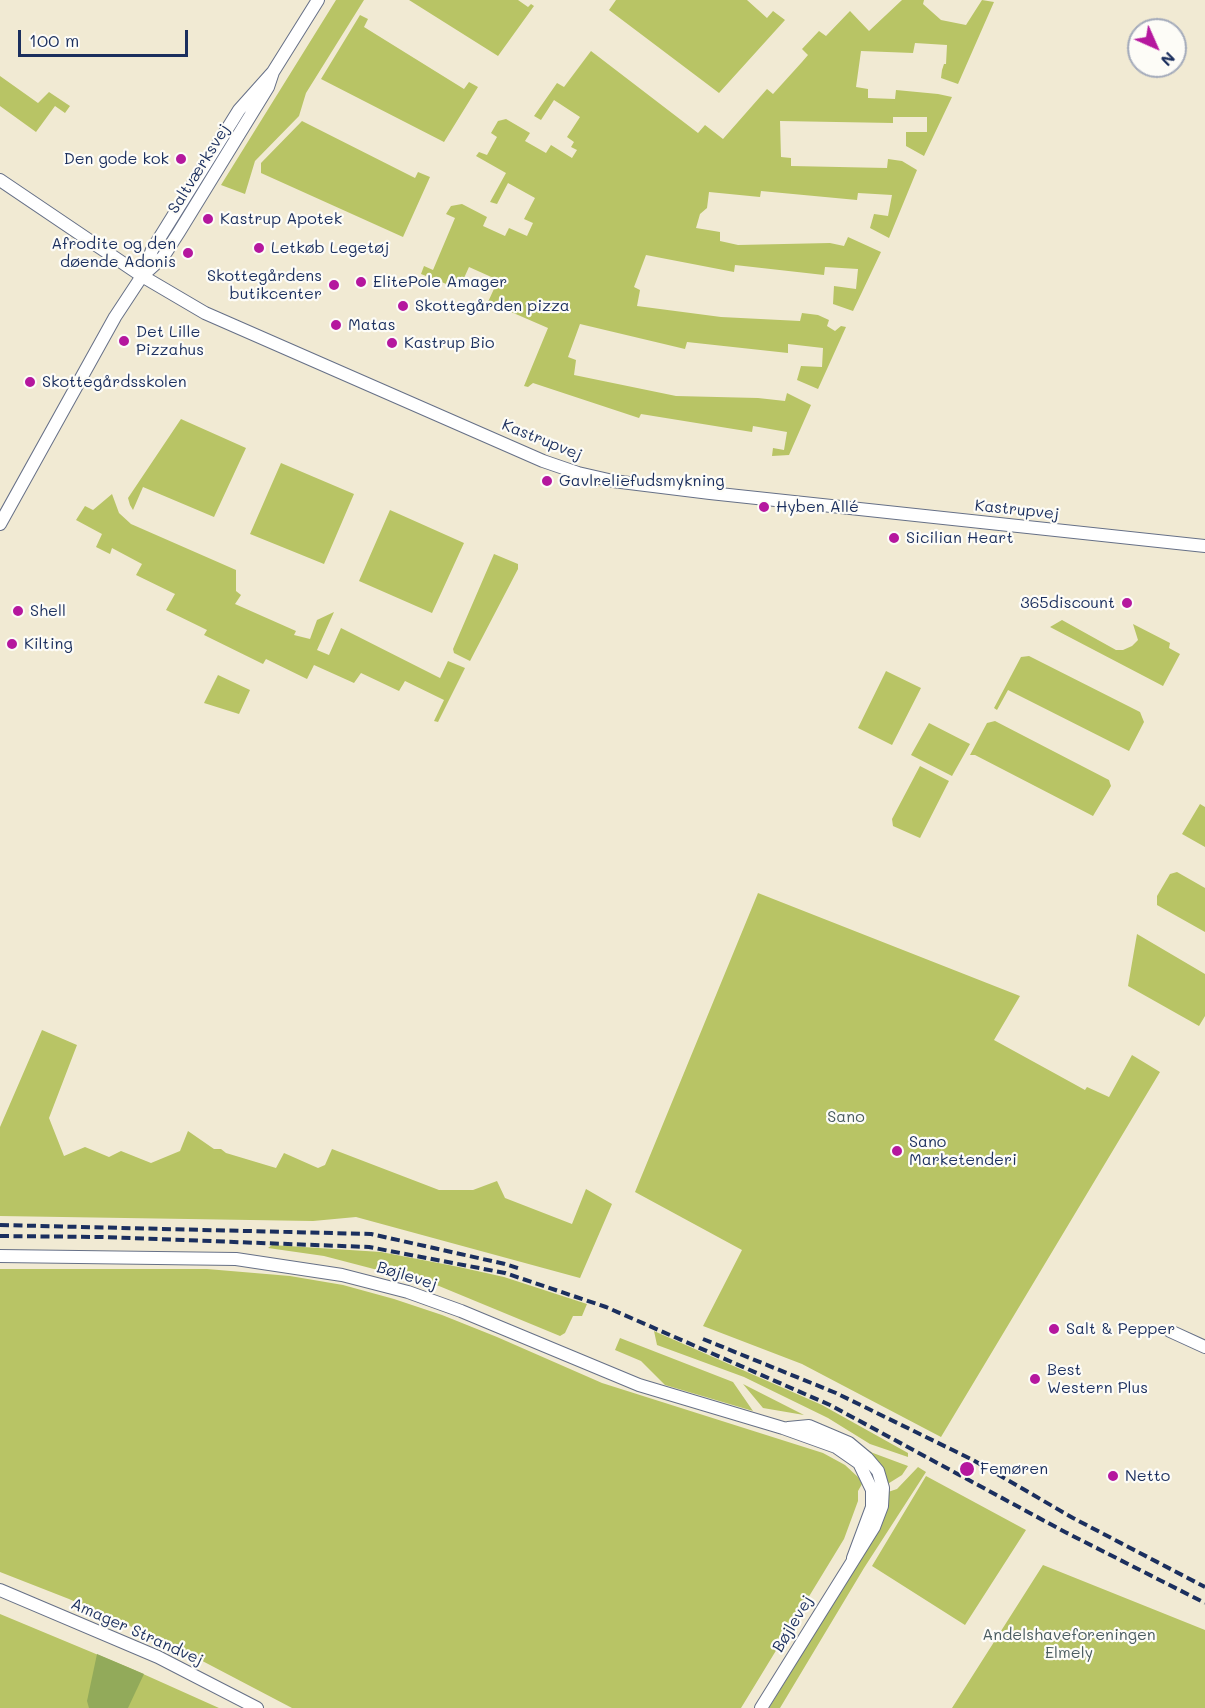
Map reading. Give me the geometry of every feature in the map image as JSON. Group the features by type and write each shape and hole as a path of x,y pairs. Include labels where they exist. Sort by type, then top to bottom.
{"street":[{"name":"Saltværksvej","path":"0,524 98,347 142,276 163,257 189,216 318,0"},
{"name":"Kastrupvej","path":"0,180 142,276 205,313 543,461 578,473 613,481 710,493 1205,546"},
{"name":"Bøjlevej","path":"0,1256 236,1259 342,1275 408,1292 461,1311 639,1385 783,1428 809,1426 849,1443 867,1458 878,1472 883,1488 882,1506 874,1527 761,1708"},
{"path":"1170,1331 1205,1347"},
{"name":"Amager Strandvej","path":"0,1590 158,1657 257,1708"}],"green space":[{"path":"336,0 364,0 306,93 299,116 255,161 245,194 221,185"},
{"path":"409,0 518,0 528,7 531,4 534,6 498,56"},
{"path":"616,0 747,0 767,18 773,11 785,20 719,93 609,10"},
{"path":"902,0 924,0 923,4 941,20 966,25 982,0 994,2 958,84 941,78 944,64 946,64 947,45 915,43 913,53 861,51 856,87 868,89 868,98 895,99 896,90 952,97 924,156 906,146 906,132 927,132 927,117 893,117 893,123 780,121 781,157 791,158 791,166 887,168 888,159 902,161 917,170 889,238 870,228 874,214 888,216 892,195 858,193 857,200 761,191 760,197 709,192 707,208 700,214 696,228 720,232 720,241 738,245 830,243 844,246 848,237 881,252 853,311 833,304 834,286 856,289 858,269 825,267 824,275 735,265 734,272 646,255 634,287 640,290 637,306 721,317 800,321 802,313 818,315 829,320 827,326 835,331 841,326 846,327 818,389 797,380 801,366 822,367 823,348 788,344 788,353 687,342 685,349 580,324 568,357 576,360 574,375 676,396 785,401 787,393 811,405 789,455 772,456 773,448 784,450 787,432 753,426 752,432 641,414 639,418 533,383 528,387 524,386 548,328 488,302 498,280 469,267 459,289 421,274 424,266 433,270 455,218 446,214 451,206 462,204 487,217 483,226 505,236 509,228 527,236 533,223 524,219 535,198 508,183 497,204 490,202 506,173 476,156 479,152 487,155 497,137 491,133 498,121 506,119 530,133 525,141 546,153 551,145 572,158 577,150 571,147 574,142 567,137 580,117 554,100 541,120 534,116 557,83 564,87 591,51 698,133 705,125 723,139 767,89 773,94 802,62 808,55 802,49 819,31 826,36 850,11 869,31"},
{"path":"360,15 368,19 364,27 464,89 469,82 478,87 444,142 321,79"},
{"path":"0,76 38,103 49,92 70,106 65,113 55,106 36,132 0,106"},
{"path":"302,121 415,178 418,172 430,177 403,237 261,173 261,163"},
{"path":"181,419 246,448 214,517 143,487 133,510 130,505 128,498"},
{"path":"281,463 354,494 324,564 250,534"},
{"path":"112,494 119,513 131,524 236,570 236,591 241,595 235,604 296,631 294,635 310,639 317,620 334,612 317,650 329,655 341,628 440,678 448,661 465,668 438,722 434,721 444,700 405,681 399,691 361,673 354,683 314,665 307,679 266,659 263,664 204,635 207,630 166,610 175,594 136,575 142,564 112,548 110,554 96,547 102,534 76,520 85,506 93,510"},
{"path":"390,510 464,543 432,613 359,581"},
{"path":"494,554 518,564 518,569 470,661 454,653 453,649"},
{"path":"1062,620 1116,650 1132,646 1138,640 1133,624 1170,643 1169,648 1180,654 1163,686 1050,627"},
{"path":"1029,656 1140,712 1144,722 1129,751 1008,690 997,710 994,708 1021,657"},
{"path":"886,671 921,688 892,745 858,728"},
{"path":"218,675 250,690 239,714 204,703"},
{"path":"995,721 1109,780 1111,786 1093,816 975,755 970,755 987,723"},
{"path":"929,723 970,744 952,776 911,755"},
{"path":"920,766 949,781 920,838 893,826 892,819"},
{"path":"1200,804 1205,807 1205,847 1182,834"},
{"path":"1177,872 1205,888 1205,932 1157,905 1157,896 1170,874"},
{"name":"Sano","path":"758,893 1020,996 994,1040 1085,1090 1087,1087 1109,1097 1132,1055 1160,1072 941,1437 802,1364 703,1326 742,1250 635,1192"},
{"path":"1137,934 1205,974 1205,1016 1199,1026 1128,986"},
{"path":"42,1030 77,1045 49,1118 64,1156 85,1147 109,1157 121,1151 151,1163 180,1151 188,1131 214,1149 221,1149 226,1153 276,1168 284,1153 318,1168 325,1165 332,1149 439,1190 473,1190 497,1181 505,1198 572,1224 586,1189 612,1204 580,1278 356,1217 313,1221 0,1216 0,1127"},
{"path":"272,1245 381,1252 504,1277 587,1304 582,1316 573,1316 565,1333 560,1336 439,1286 324,1256 268,1248"},
{"path":"0,1269 207,1269 290,1276 343,1285 442,1315 602,1383 823,1453 845,1465 858,1477 862,1484 858,1491 858,1501 844,1539 741,1708 292,1708 170,1644 69,1599 0,1572"},
{"path":"654,1331 822,1405 908,1453 908,1457 870,1444 828,1418 744,1377 657,1345"},
{"path":"620,1338 733,1382 753,1411 665,1385 641,1361 615,1350"},
{"path":"743,1384 804,1415 763,1408"},
{"path":"862,1447 908,1466 902,1475 886,1485"},
{"path":"918,1467 926,1472 864,1568 780,1708 769,1708 868,1546 888,1492 897,1489"},
{"path":"926,1476 1026,1530 965,1625 872,1566"},
{"name":"Andelshaveforeningen Elmely","path":"1043,1565 1205,1630 1205,1708 952,1708"},
{"path":"0,1614 132,1669 219,1708 0,1708"},
{"path":"97,1654 144,1674 128,1708 89,1708 87,1701"}],"railway":[{"path":"0,1225 371,1234 521,1269"},
{"path":"0,1236 101,1237 369,1247 505,1273 606,1307 830,1405 1065,1532 1205,1603"},
{"path":"703,1339 836,1393 973,1460 1073,1518 1205,1587"}],"place":[{"name":"Den gode kok","path":"181,159"},
{"name":"Kastrup Apotek","path":"208,219"},
{"name":"Letkøb Legetøj","path":"259,248"},
{"name":"Afrodite og den døende Adonis","path":"188,253"},
{"name":"ElitePole Amager","path":"361,282"},
{"name":"Skottegårdens butikcenter","path":"334,285"},
{"name":"Skottegården pizza","path":"403,306"},
{"name":"Matas","path":"336,325"},
{"name":"Det Lille Pizzahus","path":"124,341"},
{"name":"Kastrup Bio","path":"392,343"},
{"name":"Skottegårdsskolen","path":"30,382"},
{"name":"Gavlreliefudsmykning","path":"547,481"},
{"name":"Hyben Allé","path":"764,507"},
{"name":"Sicilian Heart","path":"894,538"},
{"name":"365discount","path":"1127,603"},
{"name":"Shell","path":"18,611"},
{"name":"Kilting","path":"12,644"},
{"name":"Sano Marketenderi","path":"897,1151"},
{"name":"Salt & Pepper","path":"1054,1329"},
{"name":"Best Western Plus","path":"1035,1379"},
{"name":"Femøren","path":"967,1469"},
{"name":"Netto","path":"1113,1476"}]}
